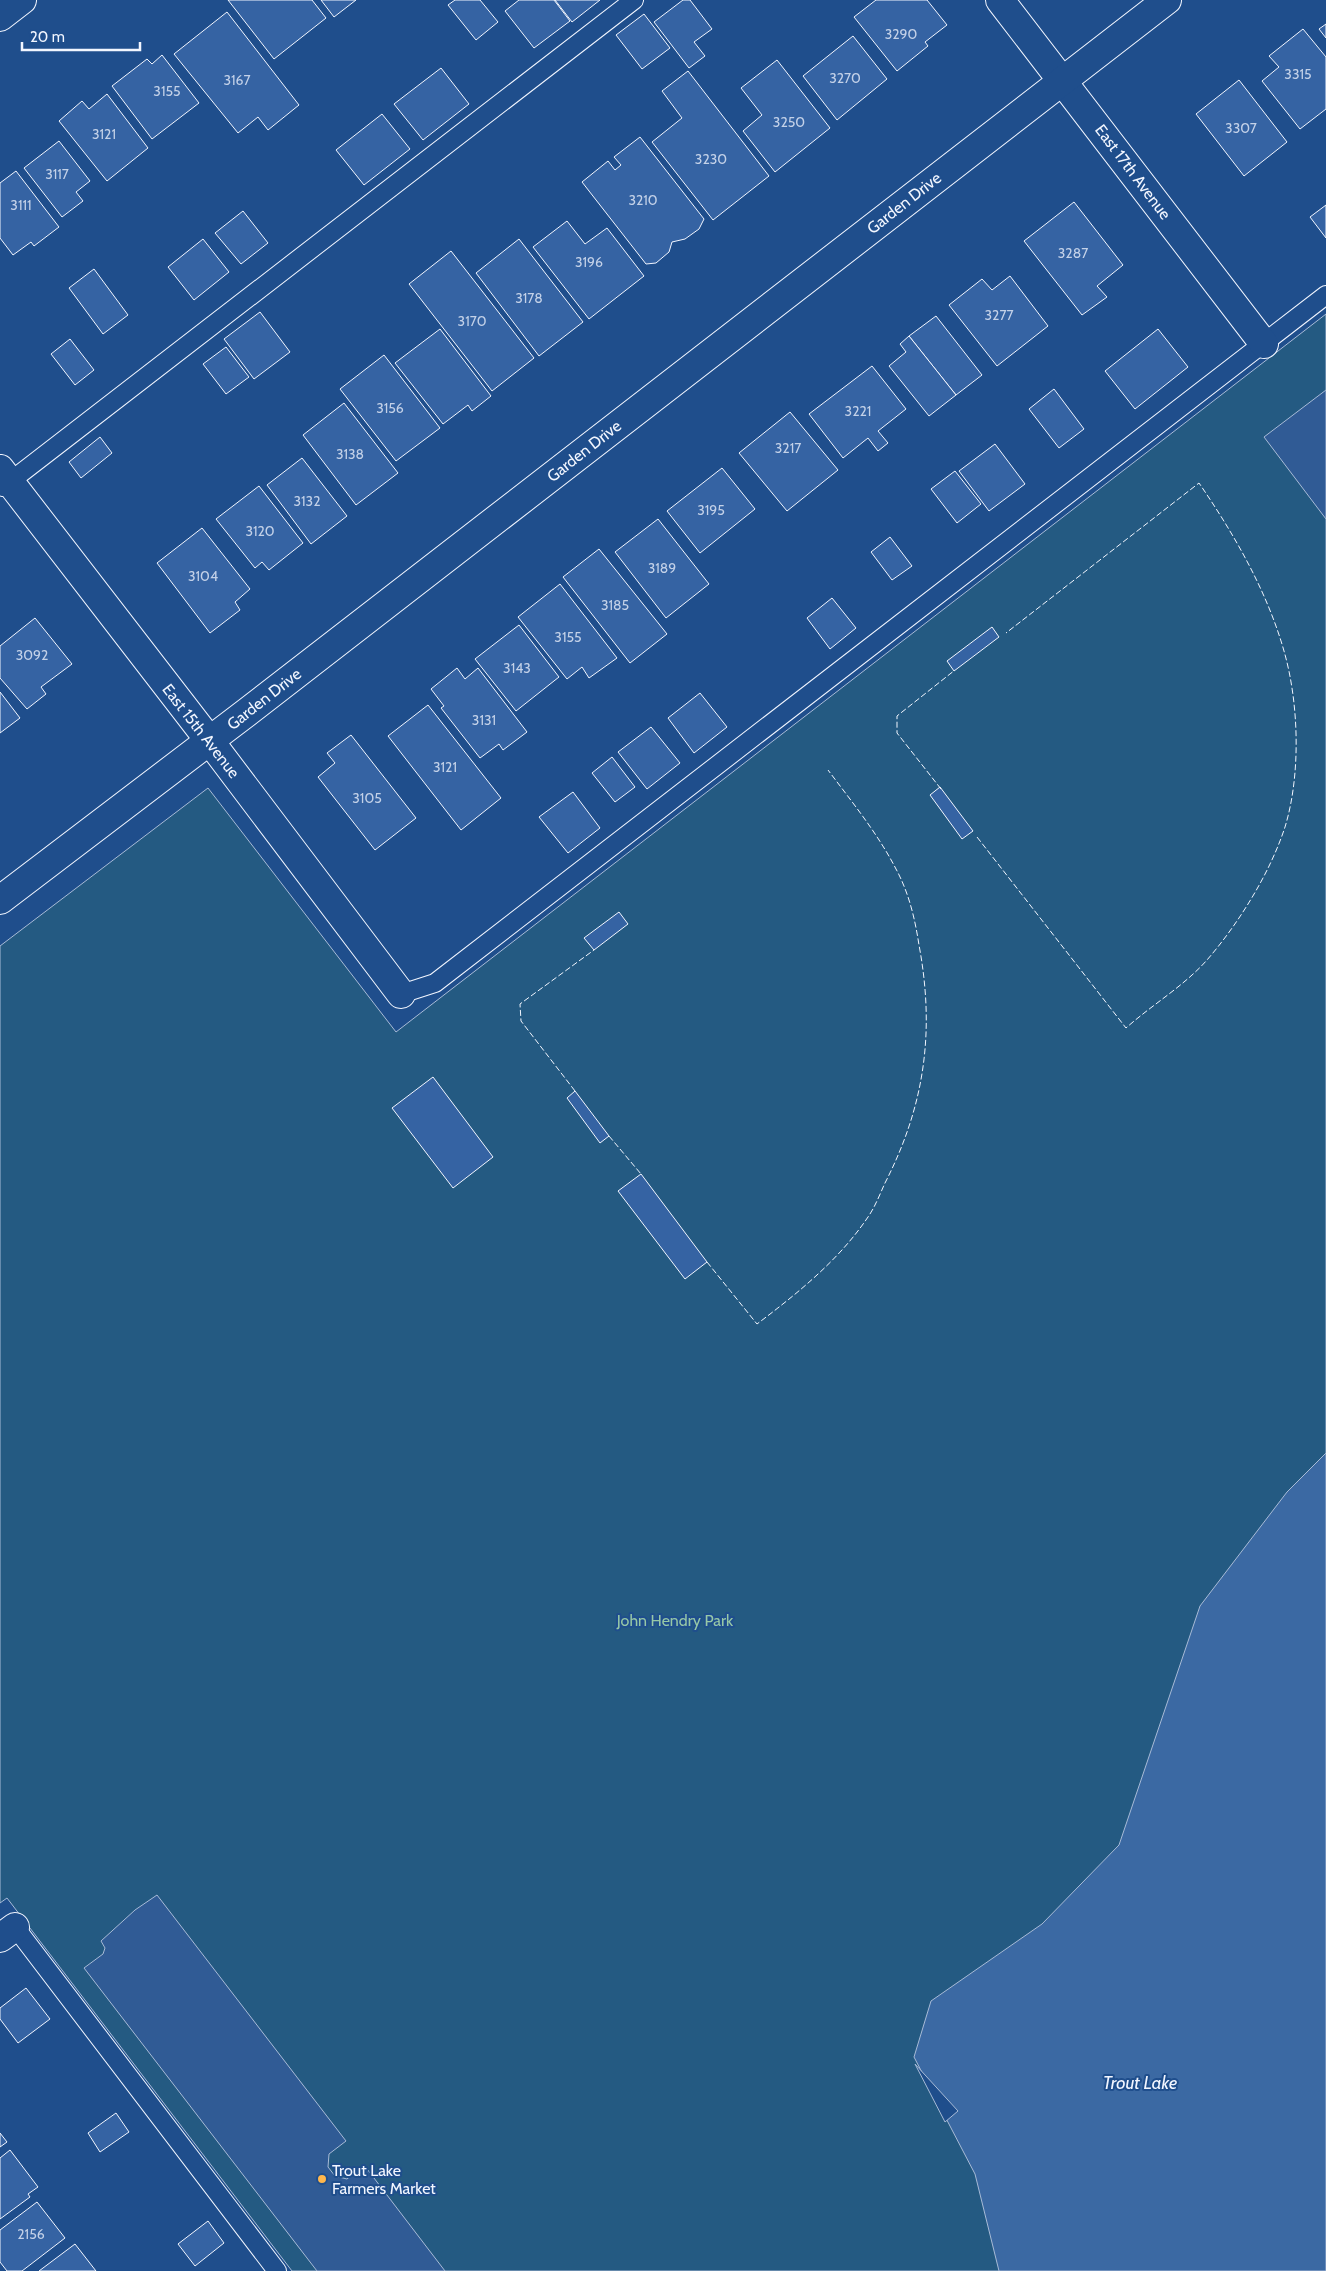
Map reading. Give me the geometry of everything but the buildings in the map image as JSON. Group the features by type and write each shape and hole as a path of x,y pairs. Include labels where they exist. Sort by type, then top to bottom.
{"street":[{"path":"0,17 22,0"},
{"name":"East 17th Avenue","path":"1000,0 1264,344"},
{"name":"Garden Drive","path":"0,900 1167,0"},
{"name":"East 15th Avenue","path":"3,480 209,740 401,994"}],"lane":[{"path":"3,480 634,0"},
{"path":"401,994 435,983 1326,295"},
{"path":"8,1932 277,2271"}],"green space":[{"name":"John Hendry Park","path":"1326,314 1326,2271 292,2271 7,1898 0,1903 0,946 208,788 396,1032"}],"shaded area":[{"path":"1326,390 1326,519 1264,437"},
{"path":"157,1895 346,2141 329,2154 328,2167 335,2176 347,2179 364,2165 445,2271 317,2271 84,1968 103,1954 105,1948 101,1941 135,1910"}],"water":[{"name":"Trout Lake","path":"1326,1453 1326,2271 999,2271 975,2174 914,2057 931,2001 1042,1924 1119,1845 1200,1606 1287,1492"}],"pier":[{"path":"915,2064 958,2111 945,2122"}],"fence":[{"path":"977,837 1126,1028 1198,969 1231,930 1262,880 1279,844 1285,827 1294,785 1296,762 1295,716 1293,693 1284,651 1259,585 1225,522 1199,483 1006,633"},
{"path":"941,789 897,733 897,716 955,670"},
{"path":"707,1262 757,1324 817,1275 857,1233 875,1205 899,1154 918,1096 926,1038 926,1008 924,977 911,906 905,887 889,856 864,818 828,770"},
{"path":"575,1091 521,1021 520,1004 594,950"},
{"path":"609,1136 641,1174"}],"place":[{"name":"Trout Lake Farmers Market","path":"322,2179"}]}
